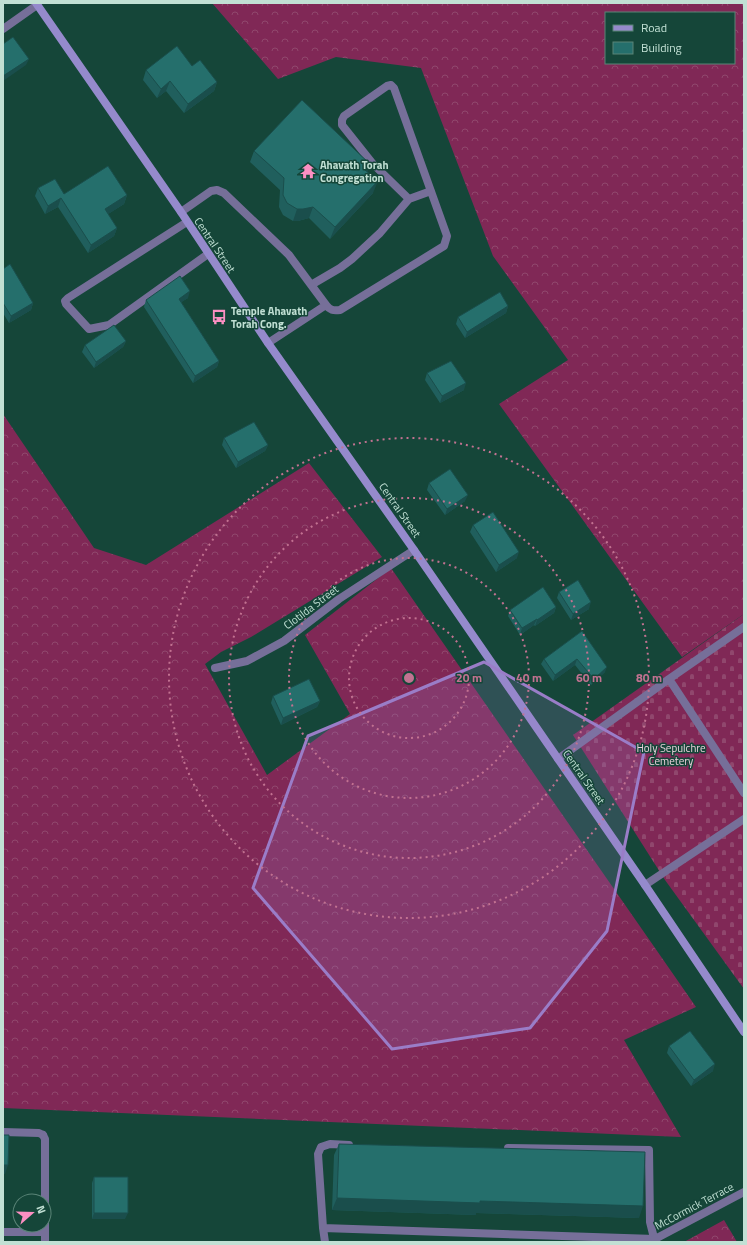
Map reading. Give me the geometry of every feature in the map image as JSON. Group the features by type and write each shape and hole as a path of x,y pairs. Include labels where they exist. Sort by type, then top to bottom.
{"main road":[{"name":"Central Street","path":"36,4 181,212 268,343 414,550 645,885 744,1032"}],"street":[{"path":"3,29 36,4"},
{"path":"181,212 211,191 218,190 224,193 290,255 329,309 334,311 340,310 444,246 447,236 394,88 391,85 387,86 344,116 342,125 373,164 409,199"},
{"path":"311,285 352,259 380,233 409,199 431,191"},
{"path":"187,222 68,298 65,301 66,304 89,329 109,325 208,254"},
{"path":"268,343 326,304"},
{"name":"Clotilda Street","path":"215,668 247,661 284,641 339,599 414,550"},
{"path":"558,759 744,627"},
{"path":"669,679 744,793"},
{"path":"645,885 744,819"},
{"path":"3,1132 39,1133 43,1135 45,1140 45,1193"},
{"path":"325,1242 318,1154 321,1146 330,1144 361,1145"},
{"path":"323,1228 655,1240 650,1222 649,1150 502,1148"},
{"name":"McCormick Terrace","path":"655,1240 744,1192"}],"highlighted area":[{"path":"484,662 644,752 607,931 530,1028 392,1049 253,888 308,736"}],"green space":[{"path":"212,3 744,3 744,614 682,657 499,404 568,360 493,256 421,68 336,57 278,79"},
{"path":"3,414 94,548 146,565 309,463 382,557 251,637 221,652 205,664 267,775 350,714 305,635 391,568 696,1007 624,1040 681,1137 3,1108"},
{"name":"Holy Sepulchre Cemetery","path":"744,614 744,989 665,880 573,735"},
{"path":"724,1220 737,1242 684,1242"}],"building":[{"path":"13,37 29,59 3,76 3,44"},
{"path":"177,46 192,66 200,60 217,82 188,104 170,81 161,89 146,70"},
{"path":"302,100 370,164 365,170 378,181 335,227 313,207 297,209 287,203 283,195 284,178 254,151"},
{"path":"108,166 127,195 105,209 117,228 91,245 61,198 48,206 38,188 55,179 64,194"},
{"path":"10,264 33,303 11,316 3,303 3,269"},
{"path":"180,276 190,291 179,299 219,361 195,376 146,300"},
{"path":"500,292 508,306 467,332 458,317"},
{"path":"114,325 126,341 96,362 85,345"},
{"path":"451,361 466,383 442,396 427,373"},
{"path":"254,422 268,445 238,462 224,438"},
{"path":"450,469 468,495 447,509 429,483"},
{"path":"493,512 519,552 499,565 473,525"},
{"path":"578,580 591,602 573,614 559,592"},
{"path":"543,587 556,607 522,628 510,610"},
{"path":"582,631 607,667 594,679 577,659 555,675 544,659"},
{"path":"309,679 320,701 283,718 273,696"},
{"path":"690,1031 715,1064 694,1080 669,1046"},
{"path":"3,1135 9,1135 8,1165 3,1165"},
{"path":"339,1144 645,1152 643,1206 480,1201 480,1203 337,1198"},
{"path":"94,1177 128,1177 128,1213 94,1213"}],"place":[{"name":"Ahavath Torah Congregation","path":"308,171"},
{"name":"Temple Ahavath Torah Cong.","path":"219,317"}]}
